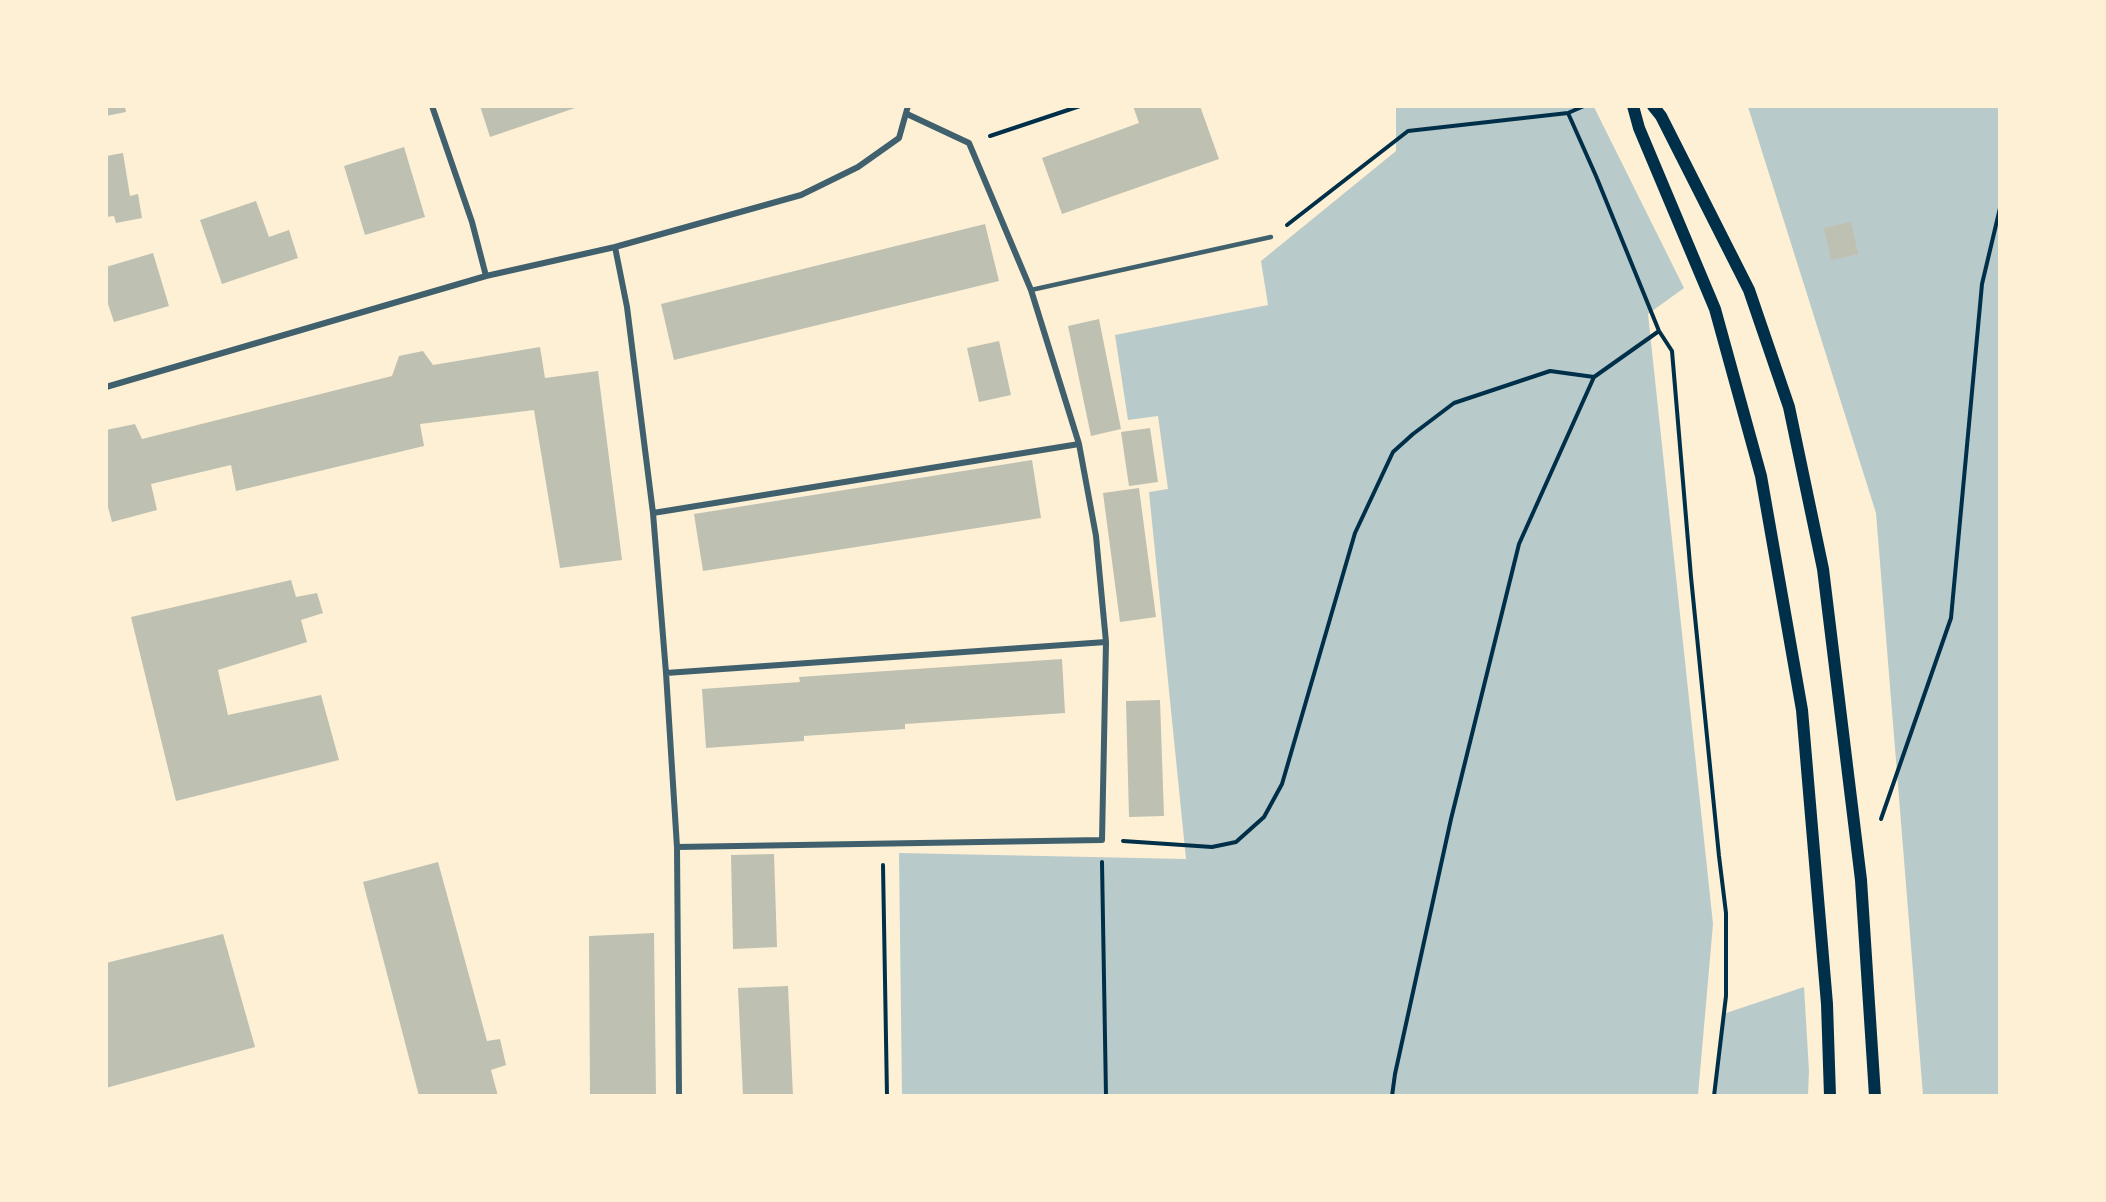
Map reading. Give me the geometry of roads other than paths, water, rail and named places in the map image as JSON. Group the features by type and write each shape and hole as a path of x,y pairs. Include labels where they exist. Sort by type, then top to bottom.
{"main road":[{"path":"1633,106 1639,128 1715,309 1761,476 1802,710 1827,1004 1830,1095"},
{"path":"1653,106 1661,116 1749,290 1789,407 1824,580 1860,880 1875,1095"}],"street":[{"path":"432,106 472,222 486,276"},
{"path":"106,387 486,276 615,247 801,195 858,167 899,138 908,110 969,143 1031,290 1079,444 1096,536 1106,642 1102,840 677,847"},
{"path":"615,247 627,307 653,513 666,673 677,847 679,1095"},
{"path":"653,513 1079,444"},
{"path":"666,673 1106,642"}],"lane":[{"path":"1031,290 1271,237"}]}
